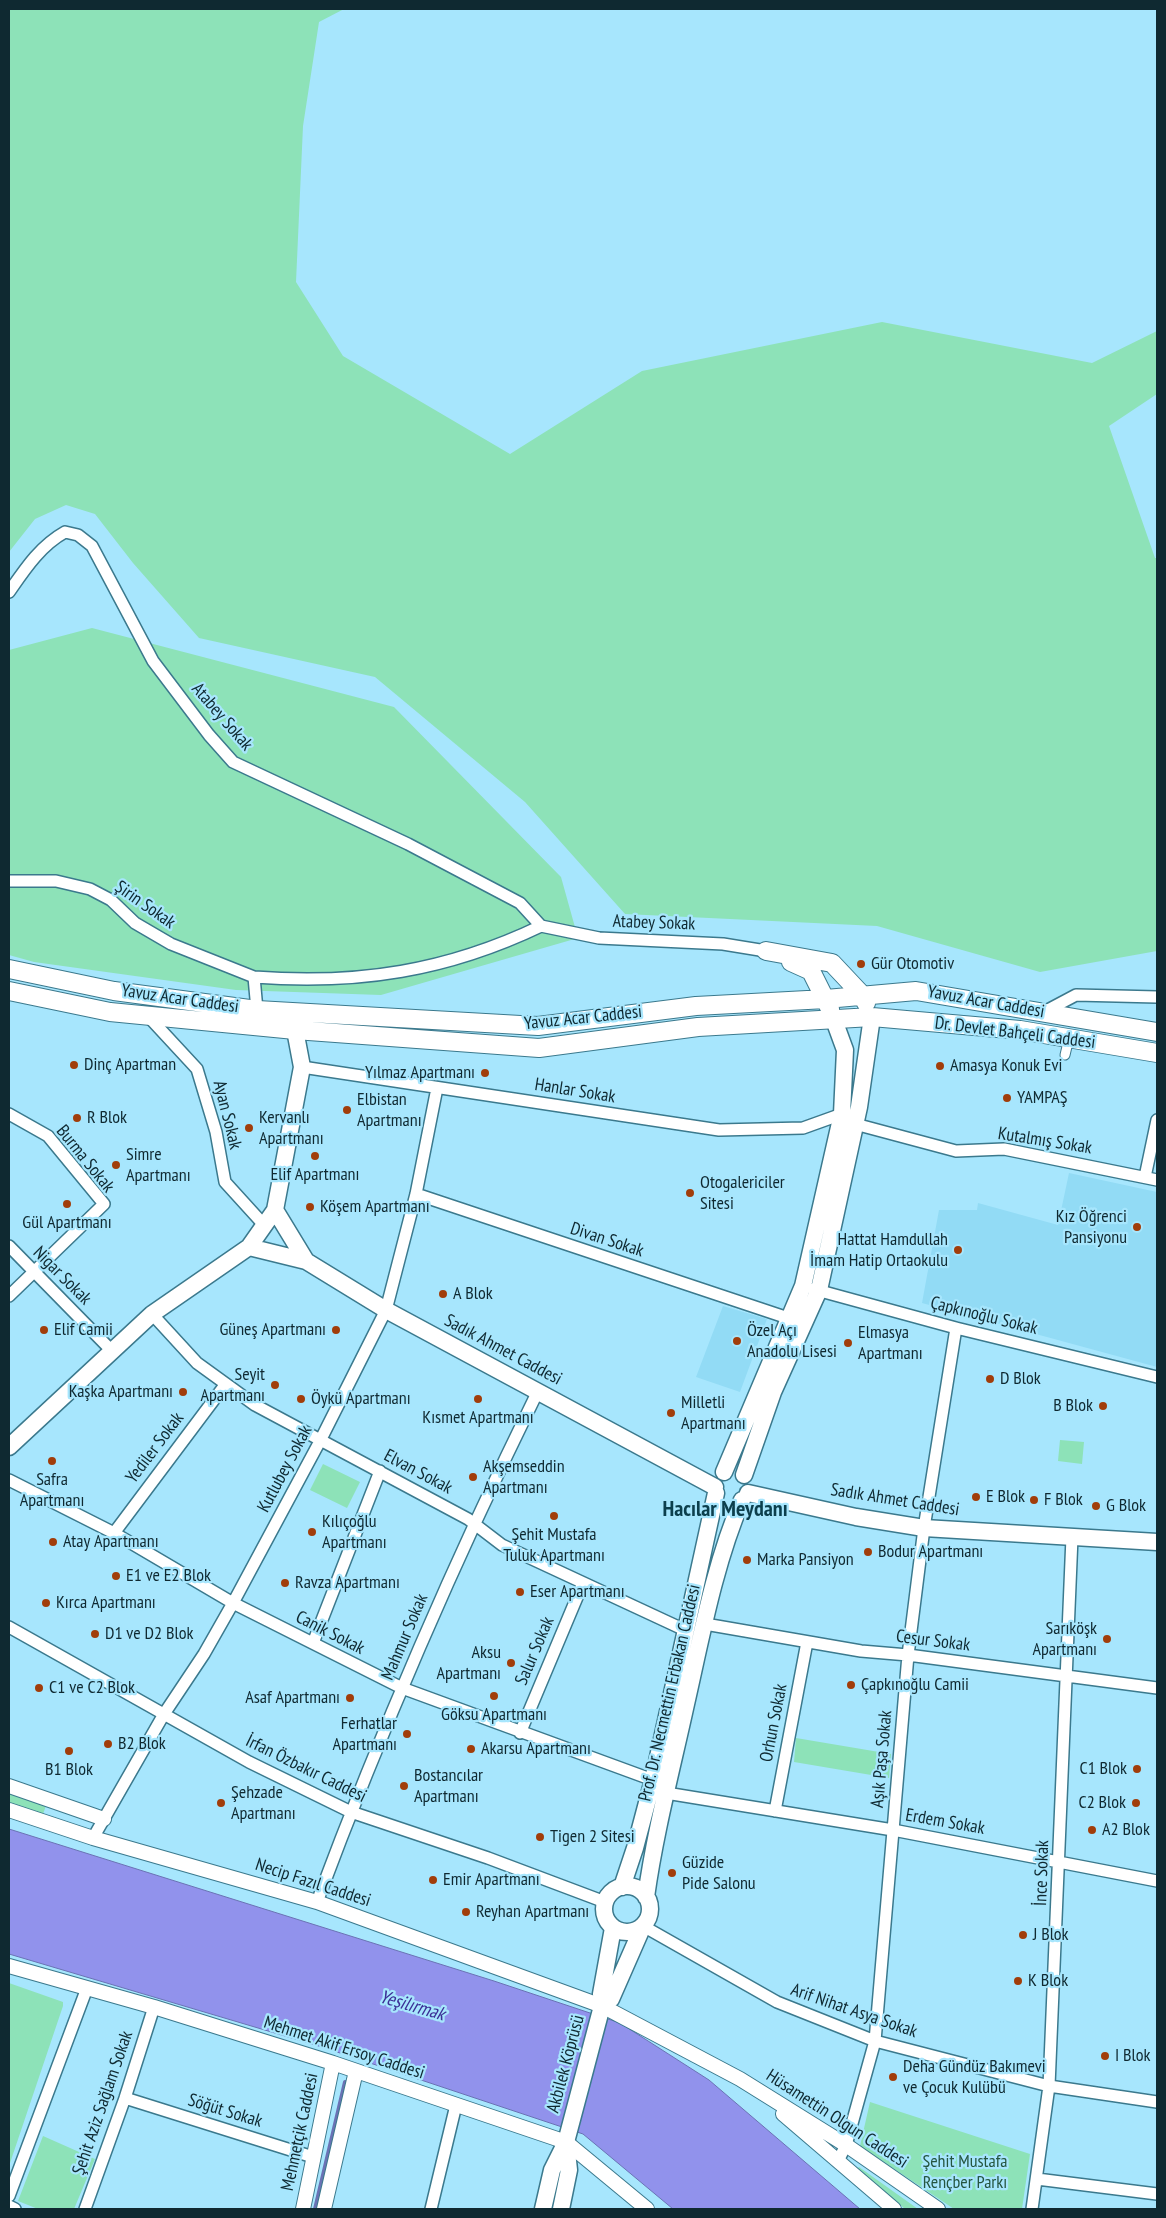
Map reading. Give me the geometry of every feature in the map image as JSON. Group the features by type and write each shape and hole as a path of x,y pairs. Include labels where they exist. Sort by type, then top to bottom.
{"main road":[{"path":"744,1475 773,1392 819,1290 855,1124 872,1017 863,996 832,963 766,951"},
{"path":"766,951 811,971 826,999 834,1020"},
{"name":"Yavuz Acar Caddesi","path":"9,969 114,991 257,1010 538,1026 696,1006 826,999 916,991 1157,1032"},
{"name":"Yavuz Acar Caddesi","path":"9,991 110,1012 296,1030 539,1048 698,1027 872,1017"},
{"name":"Dr. Devlet Bahçeli Caddesi","path":"872,1017 1020,1030 1157,1053"},
{"name":"Prof. Dr. Necmettin Erbakan Caddesi","path":"622,1887 636,1848 687,1631 719,1481 803,1286 842,1114 845,1050 834,1020"},
{"path":"9,1447 111,1350 152,1314 249,1247 265,1226 275,1210 302,1067 296,1030"},
{"name":"Sadık Ahmet Caddesi","path":"275,1210 306,1261"},
{"name":"Sadık Ahmet Caddesi","path":"249,1247 306,1261 386,1310 684,1469 719,1481"},
{"path":"732,1470 744,1475 749,1482 745,1497 729,1504 719,1498 719,1481 732,1470"},
{"name":"Prof. Dr. Necmettin Erbakan Caddesi","path":"646,1897 652,1853 705,1624 731,1526 745,1497"},
{"name":"Sadık Ahmet Caddesi","path":"745,1497 924,1528 1157,1542"},
{"path":"601,2010 611,1999 650,1912 646,1897 635,1888 622,1887 612,1892 606,1902 604,1913 613,1928 632,1932 643,1926"},
{"path":"601,2010 600,1994 613,1928"},
{"name":"Akbilek Köprüsü","path":"568,2137 601,2010"},
{"path":"543,2209 552,2170 568,2137"},
{"path":"561,2209 569,2170 568,2137"}],"street":[{"name":"Atabey Sokak","path":"9,592 29,564 50,540 65,532 78,535 92,546 154,661 209,735 232,762 408,844 520,904 542,926 599,938 723,944 766,951"},
{"name":"Şirin Sokak","path":"9,881 56,881 90,889 111,900 135,923 171,944 254,977"},
{"path":"257,1010 254,977 295,980 355,979 427,968 499,944 542,926"},
{"path":"1044,1012 1076,995 1103,998 1157,997"},
{"name":"Ayan Sokak","path":"147,1015 197,1069 216,1132 225,1182 265,1226"},
{"path":"1065,1055 1069,1038"},
{"name":"Hanlar Sokak","path":"302,1067 719,1130 804,1128 842,1114"},
{"name":"Kutlubey Sokak","path":"93,1838 164,1714 204,1654 233,1603 320,1441 386,1310 416,1194 437,1088"},
{"name":"Burma Sokak","path":"9,1114 48,1136 104,1204 9,1296"},
{"name":"Kutalmış Sokak","path":"842,1114 855,1124 956,1151 1004,1149 1157,1180"},
{"path":"1146,1177 1157,1120"},
{"name":"Divan Sokak","path":"416,1194 788,1318"},
{"name":"Nigar Sokak","path":"9,1246 111,1350"},
{"name":"Çapkınoğlu Sokak","path":"803,1286 956,1328 1157,1377"},
{"name":"Elvan Sokak","path":"152,1314 197,1363 255,1405 474,1522 502,1545 687,1631"},
{"name":"Aşık Paşa Sokak","path":"838,2161 846,2145 875,2041 908,1655 924,1528 956,1328"},
{"name":"Yediler Sokak","path":"114,1533 225,1385"},
{"name":"Mahmur Sokak","path":"317,1902 351,1812 402,1688 474,1522 538,1391"},
{"path":"313,1643 380,1471"},
{"name":"Canik Sokak","path":"9,1480 114,1533 233,1603 402,1688 652,1780"},
{"name":"İnce Sokak","path":"1032,2209 1049,2086 1060,1862 1065,1675 1072,1537"},
{"name":"Salur Sokak","path":"520,1733 583,1583"},
{"name":"Cesur Sokak","path":"705,1624 861,1651 908,1655 1157,1688"},
{"name":"İrfan Özbakır Caddesi","path":"9,1627 249,1762 351,1812 482,1856 606,1902"},
{"name":"Orhun Sokak","path":"775,1811 807,1642"},
{"path":"9,1786 104,1819"},
{"name":"Erdem Sokak","path":"666,1793 893,1830 1157,1880"},
{"name":"Necip Fazıl Caddesi","path":"9,1810 93,1838 317,1902 601,2010"},
{"name":"Arif Nihat Asya Sokak","path":"643,1926 777,2002 875,2041 1049,2086 1157,2102"},
{"name":"Mehmet Akif Ersoy Caddesi","path":"9,1966 154,2007 333,2063 456,2105 568,2137 647,2209"},
{"path":"9,2196 87,1988"},
{"name":"Şehit Aziz Sağlam Sokak","path":"85,2209 125,2098 154,2007"},
{"name":"Hüsamettin Olgun Caddesi","path":"601,2010 740,2079 846,2145 938,2209"},
{"name":"Mehmetçik Caddesi","path":"303,2209 333,2063"},
{"path":"324,2209 356,2071"},
{"name":"Hüsamettin Olgun Caddesi","path":"740,2079 894,2209"},
{"name":"Söğüt Sokak","path":"125,2098 314,2157"},
{"path":"432,2209 456,2105"},
{"path":"1037,2179 1157,2194"},
{"path":"9,2206 16,2209"}],"shaded area":[{"path":"1069,1173 1157,1192 1157,1367 922,1303 939,1210 977,1210 978,1203 1058,1225"},
{"path":"723,1306 767,1319 740,1392 696,1377"}],"green space":[{"path":"9,9 344,9 319,22 303,126 296,282 343,356 510,454 642,371 882,322 1092,363 1157,331 1157,394 1109,426 1155,558 1157,558 1157,951 1040,972 877,926 625,914 525,802 375,677 199,638 133,563 95,514 66,505 35,519 9,552"},
{"path":"92,628 394,707 561,877 578,938 381,995 236,990 34,962 9,955 9,650"},
{"path":"1060,1440 1084,1442 1082,1464 1058,1461"},
{"path":"323,1464 360,1482 347,1508 310,1490"},
{"path":"796,1738 891,1754 889,1778 794,1762"},
{"path":"9,1793 47,1803 43,1814 9,1803"},
{"path":"9,1983 63,2002 63,2006 9,2166"},
{"name":"Şehit Mustafa Rençber Parkı","path":"870,2102 1030,2154 1022,2209 954,2209 860,2146"},
{"path":"43,2136 95,2159 74,2209 38,2209 18,2201"},
{"path":"859,2167 918,2209 905,2209 857,2169"}],"water":[{"name":"Yeşilırmak","path":"9,1829 494,1981 620,2023 709,2080 860,2209 673,2209 583,2134 322,2047 9,1954"}],"waterway":[{"path":"315,2209 345,2082"}],"place":[{"name":"Gür Otomotiv","path":"861,964"},
{"name":"Dinç Apartman","path":"74,1065"},
{"name":"Amasya Konuk Evi","path":"940,1066"},
{"name":"Yılmaz Apartmanı","path":"485,1073"},
{"name":"YAMPAŞ","path":"1007,1098"},
{"name":"Elbistan Apartmanı","path":"347,1110"},
{"name":"R Blok","path":"77,1118"},
{"name":"Kervanlı Apartmanı","path":"249,1128"},
{"name":"Elif Apartmanı","path":"315,1156"},
{"name":"Simre Apartmanı","path":"116,1165"},
{"name":"Otogalericiler Sitesi","path":"690,1193"},
{"name":"Gül Apartmanı","path":"67,1204"},
{"name":"Köşem Apartmanı","path":"310,1207"},
{"name":"Kız Öğrenci Pansiyonu","path":"1137,1227"},
{"name":"Hattat Hamdullah İmam Hatip Ortaokulu","path":"958,1250"},
{"name":"A Blok","path":"443,1294"},
{"name":"Elif Camii","path":"44,1330"},
{"name":"Güneş Apartmanı","path":"336,1330"},
{"name":"Özel Açı Anadolu Lisesi","path":"737,1341"},
{"name":"Elmasya Apartmanı","path":"848,1343"},
{"name":"D Blok","path":"990,1379"},
{"name":"Seyit Apartmanı","path":"275,1385"},
{"name":"Kaşka Apartmanı","path":"183,1392"},
{"name":"Öykü Apartmanı","path":"301,1399"},
{"name":"Kısmet Apartmanı","path":"478,1399"},
{"name":"B Blok","path":"1103,1406"},
{"name":"Milletli Apartmanı","path":"671,1413"},
{"name":"Safra Apartmanı","path":"52,1461"},
{"name":"Akşemseddin Apartmanı","path":"473,1477"},
{"name":"E Blok","path":"976,1497"},
{"name":"F Blok","path":"1034,1500"},
{"name":"G Blok","path":"1096,1506"},
{"name":"Şehit Mustafa Tuluk Apartmanı","path":"554,1516"},
{"name":"Kılıçoğlu Apartmanı","path":"312,1532"},
{"name":"Atay Apartmanı","path":"53,1542"},
{"name":"Bodur Apartmanı","path":"868,1552"},
{"name":"Marka Pansiyon","path":"747,1560"},
{"name":"E1 ve E2 Blok","path":"116,1576"},
{"name":"Ravza Apartmanı","path":"285,1583"},
{"name":"Eser Apartmanı","path":"520,1592"},
{"name":"Kırca Apartmanı","path":"46,1603"},
{"name":"D1 ve D2 Blok","path":"95,1634"},
{"name":"Sarıköşk Apartmanı","path":"1107,1639"},
{"name":"Aksu Apartmanı","path":"511,1663"},
{"name":"Çapkınoğlu Camii","path":"851,1685"},
{"name":"C1 ve C2 Blok","path":"39,1688"},
{"name":"Göksu Apartmanı","path":"494,1696"},
{"name":"Asaf Apartmanı","path":"350,1698"},
{"name":"Ferhatlar Apartmanı","path":"407,1734"},
{"name":"B2 Blok","path":"108,1744"},
{"name":"Akarsu Apartmanı","path":"471,1749"},
{"name":"B1 Blok","path":"69,1751"},
{"name":"C1 Blok","path":"1137,1769"},
{"name":"Bostancılar Apartmanı","path":"404,1786"},
{"name":"Şehzade Apartmanı","path":"221,1803"},
{"name":"C2 Blok","path":"1136,1803"},
{"name":"A2 Blok","path":"1092,1830"},
{"name":"Tigen 2 Sitesi","path":"540,1837"},
{"name":"Güzide Pide Salonu","path":"672,1873"},
{"name":"Emir Apartmanı","path":"433,1880"},
{"name":"Reyhan Apartmanı","path":"466,1912"},
{"name":"J Blok","path":"1023,1935"},
{"name":"K Blok","path":"1018,1981"},
{"name":"I Blok","path":"1105,2056"},
{"name":"Deha Gündüz Bakımevi ve Çocuk Kulübü","path":"893,2077"}],"district":[{"name":"Hacılar Meydanı","path":"725,1510"}]}
